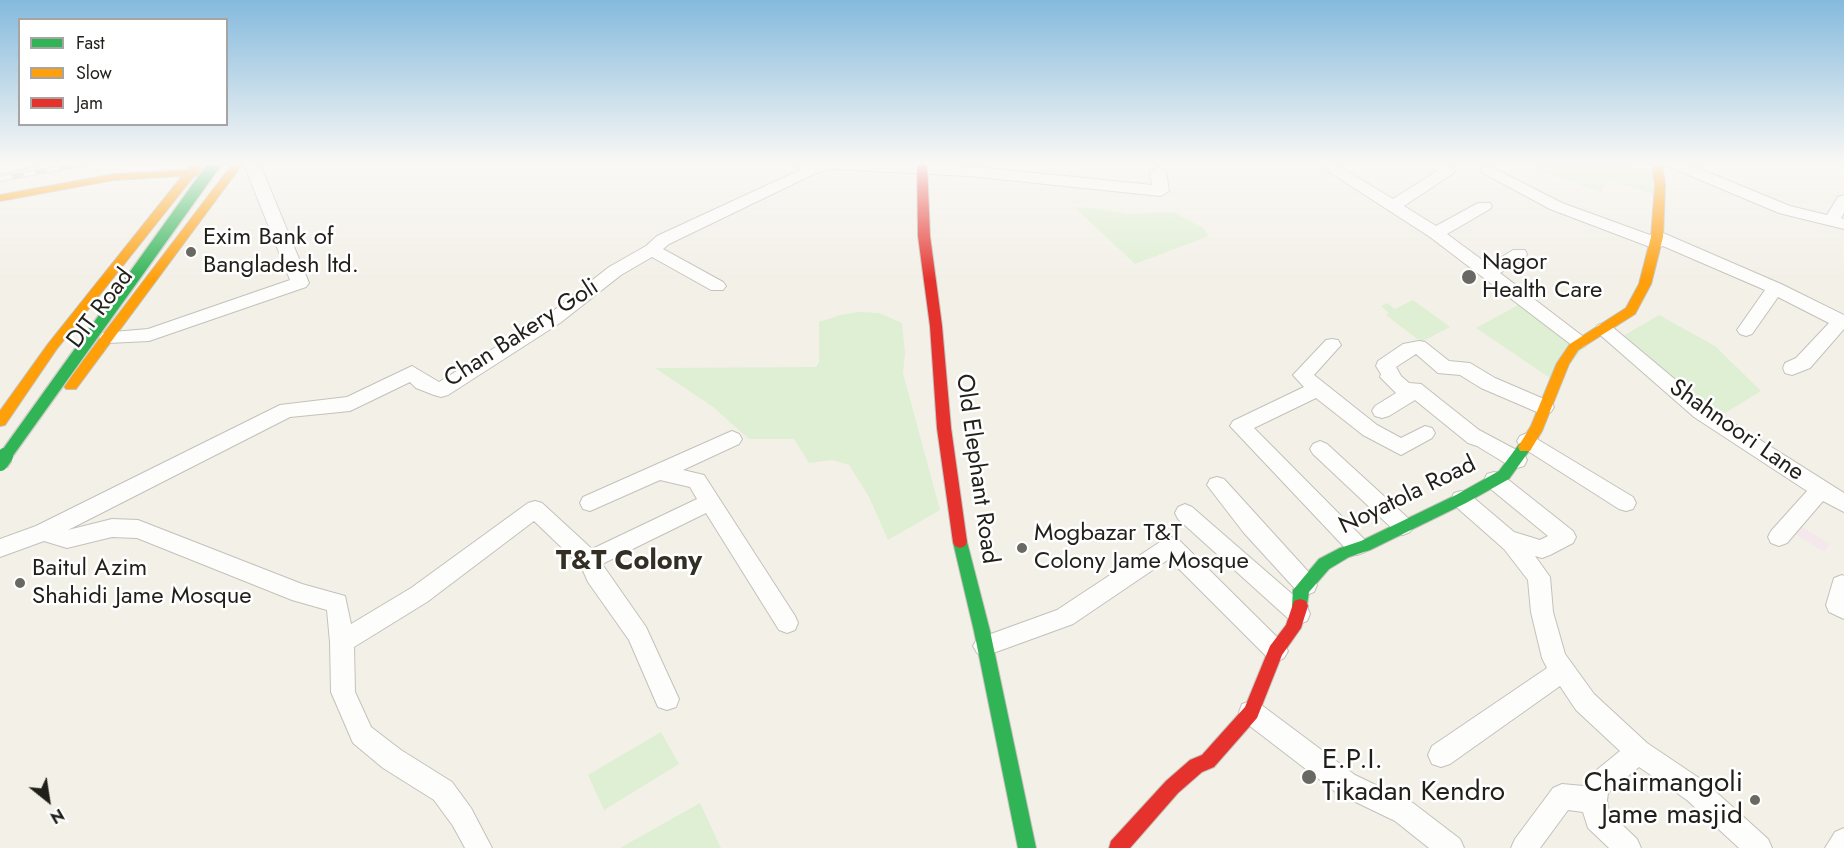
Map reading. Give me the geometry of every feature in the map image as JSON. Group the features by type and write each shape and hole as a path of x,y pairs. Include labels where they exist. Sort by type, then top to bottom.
{"main road":[{"path":"0,208 37,202"},
{"name":"DIT Road","path":"0,421 52,347 164,202"},
{"path":"0,440 166,202"},
{"path":"3,469 189,202"},
{"name":"DIT Road","path":"3,469 108,338 209,202"},
{"name":"Old Elephant Road","path":"923,202 924,236 936,326 944,428 958,536 985,646 1026,848"},
{"name":"Noyatola Road","path":"1118,848 1172,787 1196,766 1208,761 1251,711 1275,651 1293,628 1299,614 1302,590 1324,564 1357,546 1365,546 1461,499 1503,476 1517,460 1537,428 1563,363 1579,342 1604,329 1631,310 1646,284 1657,240 1659,202"}],"street":[{"path":"108,338 149,335 300,283 267,202"},
{"name":"Chan Bakery Goli","path":"0,548 44,532 287,410 350,404 412,373 423,382 441,390 554,319 615,272 652,250 663,240 737,202"},
{"path":"1387,202 1436,233 1579,342"},
{"path":"1394,206 1401,202"},
{"path":"1548,202 1657,240 1775,288 1842,322 1803,363 1792,368"},
{"path":"1765,202 1785,210 1838,222 1844,202"},
{"path":"1436,233 1484,206"},
{"path":"652,250 717,286"},
{"path":"1489,272 1519,254"},
{"path":"1746,330 1775,288"},
{"name":"Shahnoori Lane","path":"1604,329 1701,412 1844,504"},
{"path":"1332,345 1302,375 1370,430 1401,447 1456,424"},
{"path":"1517,460 1480,438 1475,438 1414,390 1406,391 1389,377 1392,375 1385,366 1410,349 1419,347 1444,368 1463,368 1488,383 1544,407"},
{"path":"1318,389 1240,426 1357,546"},
{"path":"1382,411 1414,390"},
{"path":"590,503 732,439"},
{"path":"1527,441 1626,503"},
{"path":"1320,448 1403,526"},
{"path":"659,472 697,481 787,623"},
{"path":"1494,480 1565,537 1542,549 1507,539"},
{"path":"1217,485 1306,585"},
{"path":"1779,537 1820,490"},
{"path":"1461,499 1507,539 1539,577 1542,612 1554,658 1585,702 1638,752 1696,791 1759,848"},
{"path":"589,560 710,502"},
{"path":"342,642 419,595 535,509 589,560 596,575 638,634 667,699"},
{"path":"1185,513 1299,614"},
{"path":"44,532 67,539 112,528 138,529 300,593 337,603 342,642 343,692 362,735 392,759 443,791 462,817 479,848"},
{"path":"985,646 1065,617 1171,546 1275,651"},
{"path":"1842,585 1837,605 1844,609"},
{"path":"1441,755 1564,670"},
{"path":"1251,711 1346,784 1404,812 1451,848"},
{"path":"1628,848 1598,819 1594,800 1597,786 1638,752"},
{"path":"1524,848 1562,797 1594,800"},
{"path":"1838,848 1844,841"}],"shaded area":[{"path":"1796,523 1830,544 1824,552 1790,531"}],"green space":[{"path":"1074,207 1128,214 1173,212 1203,228 1209,236 1135,264"},
{"path":"1413,300 1450,327 1421,342 1386,315 1389,313 1381,306 1387,303 1395,309"},
{"path":"1522,303 1583,348 1556,382 1476,328"},
{"path":"859,312 879,313 902,323 905,353 903,373 940,510 888,540 869,497 849,465 832,460 809,463 794,439 749,439 713,407 655,368 816,367 819,362 819,322"},
{"path":"1659,315 1715,346 1761,391 1715,419 1623,336"},
{"path":"661,732 679,764 604,810 588,775"},
{"path":"700,803 721,848 620,848"}],"traffic: fast":[{"path":"0,463 188,202"},
{"path":"1300,606 1301,590 1324,564 1345,552 1365,546 1461,499 1504,475 1525,447"},
{"path":"960,542 982,631 1027,848"}],"traffic: slow":[{"path":"0,421 52,347 168,202"},
{"path":"71,386 209,202"},
{"path":"1525,447 1537,427 1563,363 1574,347 1631,311 1645,284 1657,237 1659,202"}],"traffic: jam":[{"path":"923,202 924,236 936,326 944,428 960,542"},
{"path":"1118,848 1172,787 1196,766 1208,761 1251,712 1276,651 1293,628 1300,606"}],"place":[{"name":"Exim Bank of Bangladesh ltd.","path":"191,252"},
{"name":"Nagor Health Care","path":"1469,277"},
{"name":"Mogbazar T&T Colony Jame Mosque","path":"1022,548"},
{"name":"Baitul Azim Shahidi Jame Mosque","path":"20,583"},
{"name":"E.P.I. Tikadan Kendro","path":"1309,777"},
{"name":"Chairmangoli Jame masjid","path":"1755,800"}],"district":[{"name":"T&T Colony","path":"629,562"}]}
